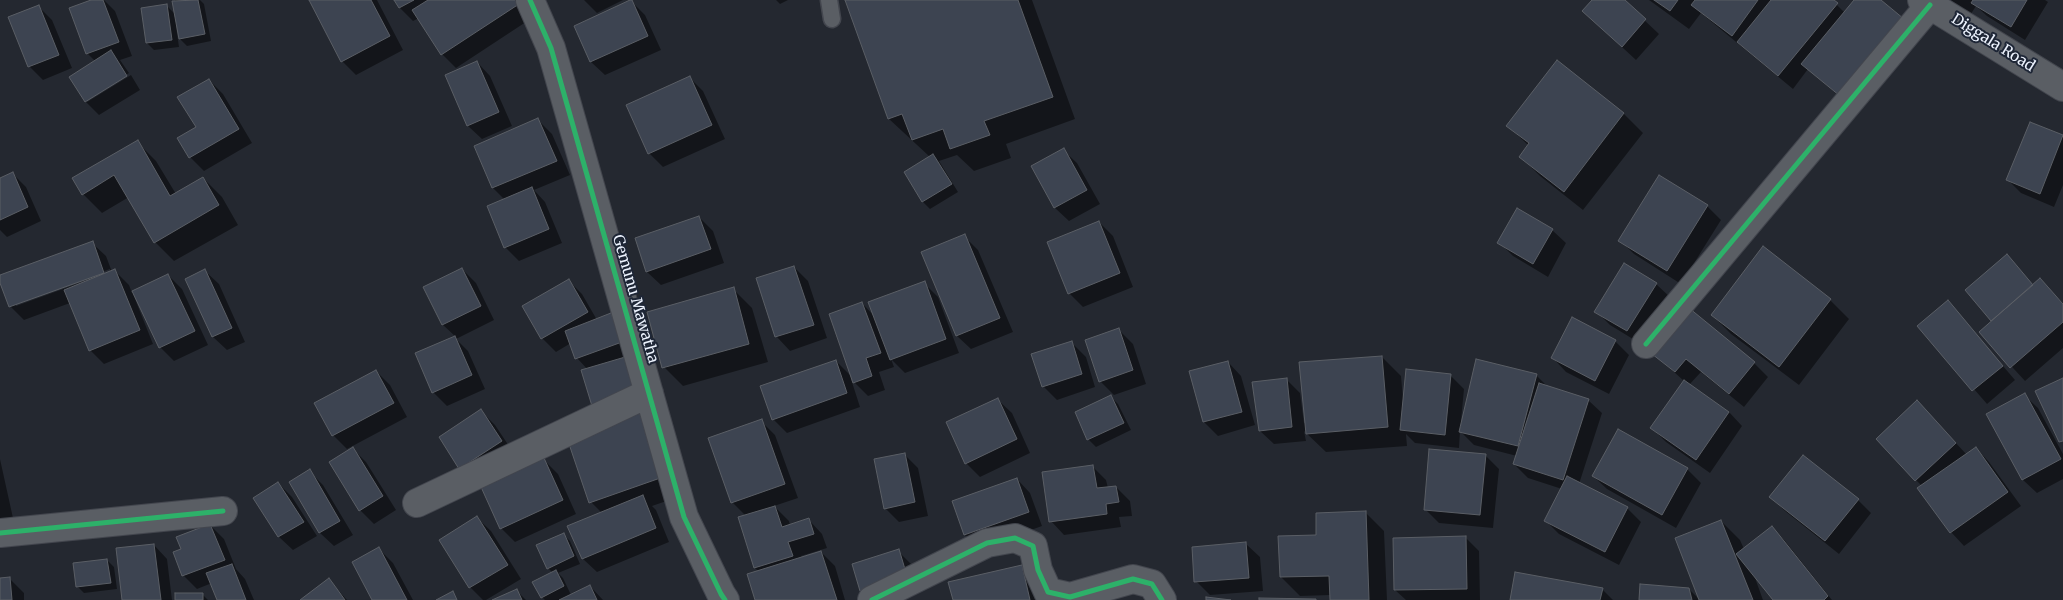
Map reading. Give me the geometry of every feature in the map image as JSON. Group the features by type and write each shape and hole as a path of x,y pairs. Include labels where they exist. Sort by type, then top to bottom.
{"street":[{"name":"Gemunu Mawatha","path":"530,0 551,48 684,517 725,600"},
{"path":"1646,344 1926,2"},
{"name":"Diggala Road","path":"1926,2 2063,87"},
{"path":"417,503 649,393"},
{"path":"0,533 223,511"},
{"path":"872,600 987,543 1015,538 1032,546 1038,570 1048,592 1070,596 1133,579 1152,584 1162,600"}],"lane":[{"path":"829,0 832,19"}],"building":[{"path":"91,0 103,0 119,42 86,54 69,8"},
{"path":"198,0 205,34 179,39 172,1"},
{"path":"309,0 371,0 390,36 341,62"},
{"path":"394,0 414,0 399,8"},
{"path":"428,0 516,0 519,4 441,55 412,10"},
{"path":"632,0 648,36 590,62 574,26"},
{"path":"845,0 1018,0 1053,97 984,121 990,135 950,149 943,129 912,140 902,114 888,119"},
{"path":"1592,0 1625,0 1646,19 1622,47 1582,11"},
{"path":"1654,0 1678,0 1670,11"},
{"path":"1695,0 1758,0 1732,36 1691,5"},
{"path":"1771,0 1834,0 1838,3 1778,76 1737,42"},
{"path":"1854,0 1881,0 1904,19 1840,96 1801,64"},
{"path":"1973,0 2027,0 2011,27 1971,3"},
{"path":"167,4 172,40 146,43 141,8"},
{"path":"39,5 59,55 28,67 8,17"},
{"path":"111,50 127,76 85,102 69,77"},
{"path":"1557,60 1624,113 1564,192 1519,157 1529,143 1506,126"},
{"path":"477,61 499,112 467,126 445,75"},
{"path":"690,76 712,125 648,154 626,105"},
{"path":"209,79 239,129 189,158 177,138 196,127 177,97"},
{"path":"538,118 557,161 492,188 474,146"},
{"path":"2030,122 2063,135 2040,194 2006,180"},
{"path":"138,140 170,196 203,177 219,205 154,243 114,175 82,195 72,178"},
{"path":"1064,148 1087,190 1054,208 1031,166"},
{"path":"933,154 952,184 922,202 904,172"},
{"path":"13,172 28,207 0,220 0,178"},
{"path":"1659,175 1708,205 1667,271 1618,241"},
{"path":"532,187 549,229 504,248 487,206"},
{"path":"1517,208 1553,229 1533,264 1497,243"},
{"path":"699,216 711,249 646,272 635,238"},
{"path":"1099,221 1120,273 1068,294 1047,242"},
{"path":"965,234 1000,318 956,336 921,252"},
{"path":"93,241 104,273 9,307 0,283 0,275"},
{"path":"1763,246 1831,299 1779,367 1711,315"},
{"path":"2007,254 2033,285 1991,321 1965,290"},
{"path":"1624,263 1657,283 1627,331 1594,312"},
{"path":"794,266 814,325 775,337 756,278"},
{"path":"462,268 481,306 442,325 423,287"},
{"path":"115,269 140,330 89,351 64,290"},
{"path":"205,269 232,328 212,337 185,279"},
{"path":"168,274 195,331 159,348 132,291"},
{"path":"2040,278 2063,304 2063,322 2010,368 1979,332"},
{"path":"569,279 588,312 541,339 522,306"},
{"path":"925,281 946,339 890,360 868,302"},
{"path":"734,287 749,344 662,368 647,312"},
{"path":"1948,300 2003,366 1972,391 1917,326"},
{"path":"862,302 881,353 866,358 872,376 853,383 829,314"},
{"path":"1689,308 1755,362 1729,394 1686,359 1675,372 1652,354"},
{"path":"611,313 622,342 575,359 565,331"},
{"path":"1572,317 1616,340 1595,381 1551,358"},
{"path":"1119,328 1133,370 1099,382 1085,340"},
{"path":"455,336 472,375 432,393 415,353"},
{"path":"1072,341 1082,374 1042,387 1031,354"},
{"path":"632,355 642,391 592,406 581,370"},
{"path":"1382,356 1388,427 1306,434 1299,362"},
{"path":"1476,359 1537,374 1518,446 1459,432"},
{"path":"836,360 847,393 772,420 760,386"},
{"path":"1228,361 1242,412 1203,422 1189,371"},
{"path":"1406,369 1451,374 1445,435 1400,430"},
{"path":"376,370 394,403 332,436 314,403"},
{"path":"1287,378 1292,427 1259,431 1252,382"},
{"path":"2063,378 2063,441 2059,442 2035,391"},
{"path":"1684,380 1729,412 1696,460 1650,428"},
{"path":"1539,383 1589,399 1563,480 1513,464"},
{"path":"2025,393 2061,459 2022,480 1986,414"},
{"path":"1111,395 1124,423 1087,440 1075,412"},
{"path":"998,398 1017,439 965,464 946,422"},
{"path":"1917,400 1956,443 1915,481 1876,439"},
{"path":"481,409 502,441 459,469 439,437"},
{"path":"643,411 666,476 589,503 567,438"},
{"path":"762,419 785,484 731,503 708,438"},
{"path":"1618,429 1688,468 1662,515 1592,476"},
{"path":"353,447 383,496 359,511 329,462"},
{"path":"1976,447 2008,492 1950,533 1917,488"},
{"path":"1429,449 1486,454 1480,515 1424,510"},
{"path":"905,453 915,502 884,509 874,459"},
{"path":"1803,455 1859,499 1825,541 1769,497"},
{"path":"544,458 563,500 500,529 481,487"},
{"path":"1093,465 1097,488 1116,486 1119,502 1106,504 1107,514 1049,522 1042,472"},
{"path":"310,469 340,521 319,533 289,482"},
{"path":"1567,476 1628,507 1605,552 1544,521"},
{"path":"1017,478 1029,512 964,535 952,501"},
{"path":"278,482 304,522 278,537 253,498"},
{"path":"643,495 656,528 582,559 567,526"},
{"path":"775,506 782,527 809,518 814,534 788,542 793,556 754,568 738,517"},
{"path":"1366,511 1369,600 1330,600 1329,576 1280,577 1278,536 1316,535 1316,513"},
{"path":"477,516 508,565 469,588 439,540"},
{"path":"1721,520 1753,600 1699,600 1675,538"},
{"path":"210,524 225,560 182,576 173,552 181,549 176,537"},
{"path":"1772,526 1828,596 1824,600 1773,600 1736,554"},
{"path":"564,533 574,556 547,569 536,545"},
{"path":"1466,536 1467,589 1394,590 1393,538"},
{"path":"1246,542 1249,578 1194,582 1192,547"},
{"path":"154,544 161,600 122,600 116,548"},
{"path":"379,547 407,600 372,600 352,562"},
{"path":"899,549 907,576 860,591 852,564"},
{"path":"821,551 837,600 755,600 747,574"},
{"path":"107,559 111,583 76,587 73,563"},
{"path":"232,564 246,600 217,600 206,573"},
{"path":"1022,565 1030,600 953,600 948,582"},
{"path":"556,570 564,586 541,598 532,582"},
{"path":"1515,572 1603,588 1600,600 1510,600"},
{"path":"10,577 12,600 0,600 0,578"},
{"path":"329,578 345,600 300,600"},
{"path":"1640,584 1689,588 1692,600 1639,600"},
{"path":"590,585 597,600 559,600"},
{"path":"517,589 522,600 492,600"},
{"path":"453,591 457,600 436,600"},
{"path":"175,593 203,593 203,600 175,600"},
{"path":"1206,597 1231,600 1206,600"},
{"path":"1259,598 1316,599 1316,600 1259,600"}],"cycle path":[{"path":"530,0 551,48 684,517 725,600"},
{"path":"1646,344 1930,5"},
{"path":"0,533 223,511"},
{"path":"872,600 987,543 1015,538 1033,546 1038,570 1048,592 1070,597 1133,579 1152,584 1162,600"}]}
